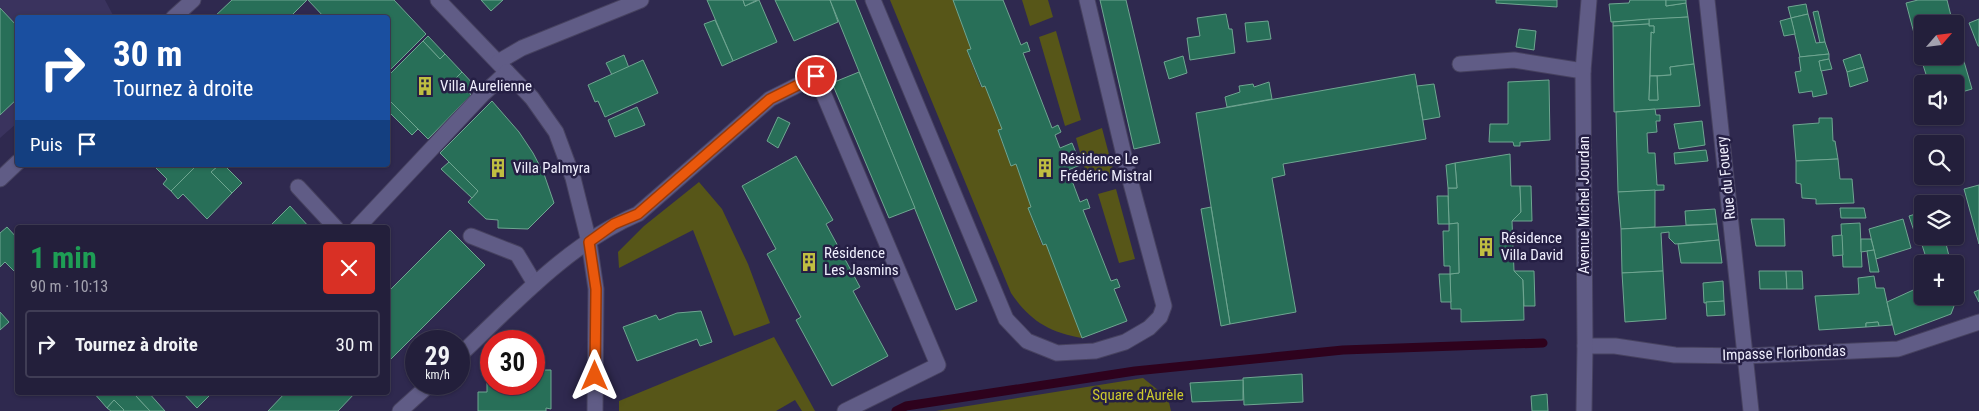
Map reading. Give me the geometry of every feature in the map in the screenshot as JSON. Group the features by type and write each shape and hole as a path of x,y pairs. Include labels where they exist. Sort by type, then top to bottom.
{"street":[{"path":"177,15 193,0"},
{"path":"438,0 532,98 556,132 573,178 589,242 596,289 595,411"},
{"path":"359,225 482,95 503,67 522,48 641,0"},
{"path":"873,0 1006,319 1027,341 1057,353 1095,351 1125,342 1149,328 1160,317 1164,306 1129,176 1087,0"},
{"name":"Avenue Michel Jourdan","path":"1584,411 1583,71 1589,0"},
{"name":"Rue du Fouery","path":"1707,0 1751,411"},
{"path":"1460,64 1514,60 1583,71"},
{"path":"470,346 535,284 614,224 638,214 770,99 816,76 938,365 845,411"},
{"path":"0,179 15,165"},
{"path":"298,187 333,225"},
{"path":"471,236 517,254 535,284"},
{"name":"Impasse Floribondas","path":"1585,346 1615,346 1675,356 1745,356 1898,349 1979,322"},
{"path":"400,411 418,395"}],"shaded area":[{"path":"0,0 105,0 113,15 15,15 15,125 0,138"}],"green space":[{"path":"890,0 953,0 971,49 967,51 981,87 985,86 1002,129 998,131 1011,166 1016,164 1031,207 1028,208 1042,245 1046,244 1082,338 1050,329 1041,324 1025,311 1011,293"},
{"path":"1022,0 1048,0 1053,17 1030,26"},
{"path":"1056,31 1081,120 1065,126 1039,37"},
{"path":"1102,128 1115,177 1088,182 1076,138"},
{"path":"699,182 722,209 748,264 770,323 734,336 693,230 619,268 618,252 644,226"},
{"path":"1116,189 1135,259 1119,263 1098,194"},
{"path":"774,337 815,411 802,411 795,400 776,411 619,411 619,401"},
{"name":"Square d'Aurèle","path":"1143,378 1168,398 1171,411 936,411"}],"building":[{"path":"232,0 307,0 292,15 216,15"},
{"path":"308,0 394,0 426,34 390,70 390,15 322,15"},
{"path":"481,0 503,0 491,11"},
{"path":"707,0 743,0 745,6 759,0 777,42 733,61"},
{"path":"743,0 757,0 745,6"},
{"path":"775,0 830,0 838,22 794,41"},
{"path":"830,0 855,0 977,301 956,310"},
{"name":"Résidence Le Frédéric Mistral","path":"953,0 1003,0 1021,45 1027,42 1030,51 1023,53 1052,128 1058,125 1061,132 1055,135 1060,148 1072,143 1081,165 1068,170 1080,202 1087,199 1090,208 1083,210 1111,281 1117,279 1120,287 1114,289 1127,321 1082,338 1046,244 1043,245 1028,208 1031,207 1016,164 1011,166 998,130 1002,129 985,86 982,87 967,50 971,49"},
{"path":"1100,0 1126,0 1160,143 1134,149"},
{"path":"1496,0 1557,0 1557,7 1496,3"},
{"path":"1630,0 1666,0 1666,6 1686,3 1688,17 1611,22 1609,4 1629,3"},
{"path":"1666,0 1686,0 1686,3 1666,6"},
{"path":"1918,0 1947,0 1951,15 1914,15 1914,33 1906,3"},
{"path":"1806,4 1808,14 1791,18 1788,7"},
{"path":"0,8 15,24 15,101 0,115"},
{"path":"1818,11 1825,42 1820,43 1813,12"},
{"path":"1226,14 1229,29 1232,29 1235,53 1190,60 1187,38 1200,36 1197,18"},
{"path":"1808,14 1816,43 1825,42 1829,54 1800,57 1791,18"},
{"path":"1688,17 1694,64 1670,67 1671,75 1650,76 1651,32 1654,33 1654,26 1649,26 1649,19"},
{"path":"1791,18 1795,34 1784,36 1780,21"},
{"path":"1649,19 1649,24 1613,26 1613,22"},
{"path":"1979,19 1979,46 1978,46 1969,23"},
{"path":"715,20 733,61 722,66 704,24"},
{"path":"1268,21 1271,39 1247,42 1245,23"},
{"path":"1649,24 1649,26 1654,26 1654,33 1651,32 1649,100 1658,100 1657,76 1671,75 1670,67 1694,64 1700,106 1614,112 1613,26"},
{"path":"1519,29 1536,31 1534,50 1516,47"},
{"path":"428,36 445,54 440,59 423,41"},
{"name":"Villa Aurelienne","path":"423,41 440,59 445,54 462,72 455,79 471,95 428,139 390,101 390,74"},
{"path":"1829,54 1829,59 1819,61 1827,94 1813,97 1812,91 1799,93 1795,72 1801,71 1799,57"},
{"path":"1860,54 1864,67 1847,72 1843,60"},
{"path":"624,55 629,68 612,75 606,63"},
{"path":"1183,56 1187,73 1169,79 1164,62"},
{"path":"1829,59 1832,69 1821,71 1819,61"},
{"path":"643,60 658,93 605,117 598,101 595,102 588,85"},
{"path":"1964,62 1972,89 1964,91 1964,75 1926,75 1923,65 1964,65"},
{"path":"1864,67 1868,81 1850,87 1847,72"},
{"path":"462,72 476,87 470,94 455,79"},
{"path":"859,72 915,208 889,218 832,83"},
{"path":"1415,74 1426,139 1283,164 1285,175 1272,178 1296,312 1230,324 1196,113"},
{"path":"1650,76 1657,76 1658,100 1649,100"},
{"path":"1549,80 1550,140 1520,142 1520,146 1514,146 1513,142 1489,142 1490,124 1508,124 1508,82"},
{"path":"1269,82 1272,99 1227,107 1225,97 1240,92 1239,86 1253,84 1254,87"},
{"path":"1434,84 1440,117 1423,120 1417,86"},
{"path":"390,101 418,129 412,135 390,113"},
{"name":"Villa Palmyra","path":"492,101 519,132 533,153 544,174 554,203 528,229 498,228 498,220 486,219 468,202 478,191 440,153"},
{"path":"637,107 645,125 615,137 608,120"},
{"path":"1655,109 1656,115 1660,115 1660,121 1656,121 1657,132 1647,133 1648,153 1655,153 1657,185 1664,185 1664,190 1618,192 1616,112"},
{"path":"778,117 790,123 778,148 767,141"},
{"path":"1819,118 1832,118 1833,141 1835,141 1838,159 1796,161 1793,125 1819,123"},
{"path":"1702,121 1705,145 1679,149 1674,124"},
{"path":"1706,150 1708,161 1675,164 1674,153"},
{"name":"Résidence Villa David","path":"1510,154 1511,186 1520,186 1521,212 1512,221 1514,271 1523,280 1524,320 1461,322 1461,309 1451,309 1450,274 1459,273 1458,223 1449,224 1448,188 1457,188 1455,163"},
{"name":"Résidence Les Jasmins","path":"796,156 833,220 826,224 860,287 853,291 888,356 832,386 796,320 801,317 767,254 776,249 742,186"},
{"path":"1838,159 1840,179 1852,179 1854,203 1816,204 1816,199 1802,198 1801,184 1796,183 1796,161"},
{"path":"449,162 478,191 472,198 441,169"},
{"path":"1455,163 1457,188 1448,188 1446,165"},
{"path":"155,167 195,167 171,191 163,184 167,179"},
{"path":"195,167 217,167 211,172 232,193 207,219 183,194 178,199 171,191"},
{"path":"217,167 226,167 242,183 232,193 211,172"},
{"path":"1979,185 1979,244 1964,189"},
{"path":"1520,186 1531,186 1532,221 1512,221 1521,212"},
{"path":"1655,190 1655,227 1621,229 1618,192"},
{"path":"1437,196 1448,196 1449,224 1438,224"},
{"path":"290,206 307,225 271,225"},
{"path":"1211,207 1230,324 1221,326 1201,209"},
{"path":"1840,208 1864,208 1866,218 1841,218"},
{"path":"1715,209 1717,224 1686,225 1685,211"},
{"path":"1914,214 1914,231 1909,216"},
{"path":"1751,219 1784,219 1785,246 1756,246"},
{"path":"1903,219 1911,248 1876,259 1869,229"},
{"path":"1458,223 1459,273 1450,274 1450,266 1444,266 1443,231 1449,231 1449,224"},
{"path":"1860,223 1862,267 1843,267 1841,224"},
{"path":"1717,224 1719,240 1675,244 1669,238 1669,232 1661,233 1663,271 1622,273 1621,229"},
{"path":"7,227 15,236 15,272 5,262 0,267 0,233"},
{"path":"450,230 485,265 420,330 405,330 405,345 390,360 390,290"},
{"path":"1842,235 1843,255 1833,256 1832,236"},
{"path":"1861,239 1871,239 1874,250 1861,252"},
{"path":"1719,240 1722,263 1681,263 1678,244"},
{"path":"1922,245 1946,245 1949,255 1925,255"},
{"path":"1874,250 1879,272 1870,272 1867,251"},
{"path":"1514,271 1534,271 1535,306 1524,306 1523,280"},
{"path":"1663,271 1666,319 1625,322 1622,273"},
{"path":"1759,271 1786,271 1787,289 1760,289"},
{"path":"1786,271 1802,271 1803,289 1787,289"},
{"path":"1439,274 1450,274 1451,302 1441,302"},
{"path":"1874,276 1876,288 1884,288 1892,325 1879,326 1878,322 1866,323 1866,327 1819,330 1815,296 1859,294 1858,278"},
{"path":"1723,281 1724,301 1704,303 1703,283"},
{"path":"1914,290 1914,305 1954,305 1951,314 1895,335 1887,302"},
{"path":"1979,290 1979,302 1974,292"},
{"path":"1724,301 1725,315 1707,316 1706,302"},
{"path":"701,311 712,342 700,346 697,339 637,361 623,327 656,315 659,320 677,313"},
{"path":"0,312 9,322 0,330"},
{"path":"1878,322 1879,326 1866,327 1866,323"},
{"path":"545,370 551,370 551,409 546,408 546,411 478,411 478,392 480,392 480,395 545,395"},
{"path":"1302,374 1303,402 1244,405 1243,378"},
{"path":"1243,380 1243,400 1192,402 1190,383"},
{"path":"1547,394 1548,411 1532,411 1531,396"},
{"path":"96,395 137,395 150,411 123,411 114,400 107,408"},
{"path":"151,395 165,411 150,411 136,396"},
{"path":"185,395 210,395 197,408"},
{"path":"283,395 353,395 338,411 268,411"},
{"path":"114,400 123,411 111,411 107,408"}],"waterway":[{"path":"896,411 906,406 1135,371 1343,350 1543,343"}],"place":[{"name":"Villa Aurelienne","path":"425,86"},
{"name":"Villa Palmyra","path":"498,168"},
{"name":"Résidence Le Frédéric Mistral","path":"1045,168"},
{"name":"Résidence Villa David","path":"1486,247"},
{"name":"Résidence Les Jasmins","path":"809,262"}],"route":[{"path":"595,376 596,289 589,242 614,224 638,214 770,99 816,76"}]}
